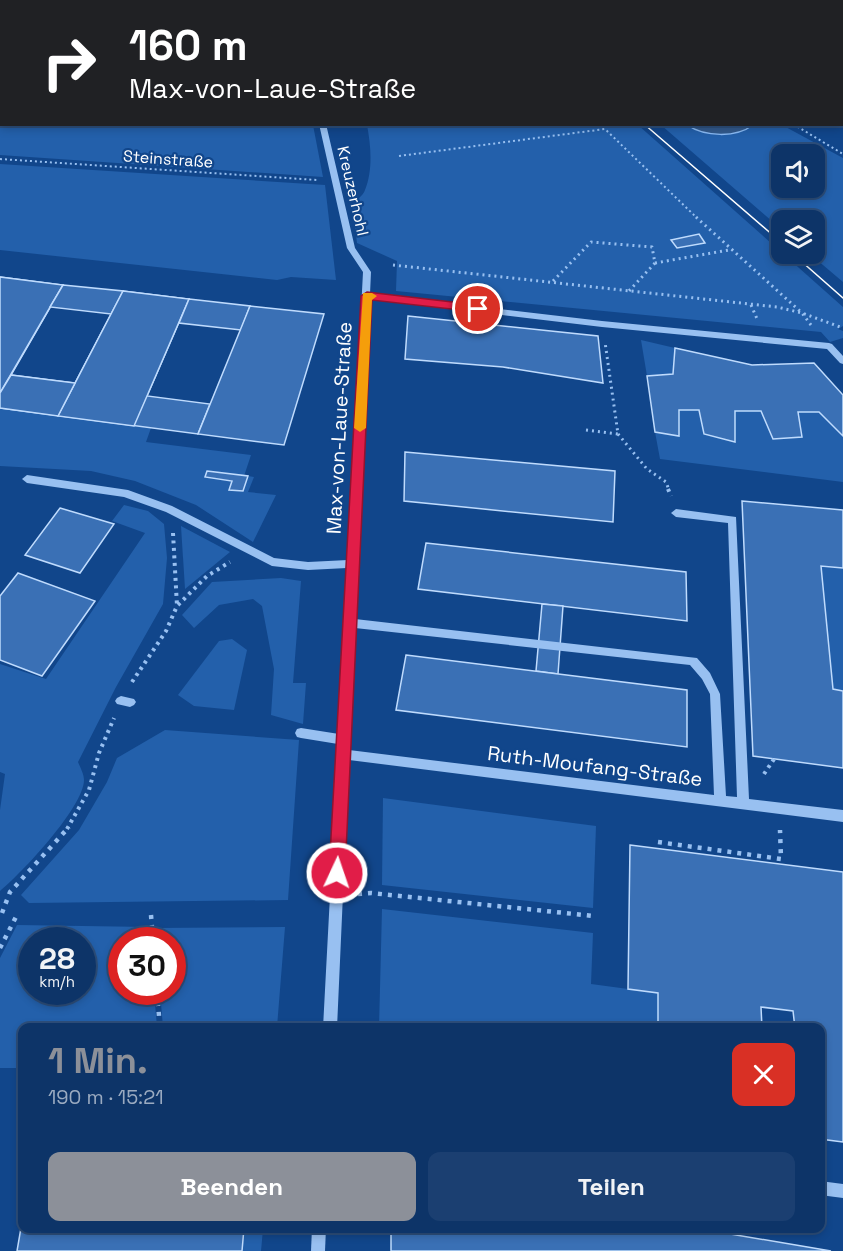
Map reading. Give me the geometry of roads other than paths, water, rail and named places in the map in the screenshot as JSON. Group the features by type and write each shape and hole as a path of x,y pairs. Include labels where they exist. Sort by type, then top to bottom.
{"street":[{"name":"Kreuzerhohl","path":"322,126 351,248 367,272 367,296"},
{"name":"Max-von-Laue-Straße","path":"330,1023 367,296 602,324 829,346 843,361"},
{"path":"27,479 125,493 169,508 272,562 308,566 353,564"},
{"path":"676,513 733,520 743,804"},
{"path":"350,623 693,662 706,676 715,694 720,801"},
{"path":"301,733 344,740"},
{"name":"Ruth-Moufang-Straße","path":"343,754 843,816"},
{"path":"825,1189 843,1191"},
{"path":"318,1251 319,1233"}],"tram line":[{"path":"646,126 771,234"},
{"path":"804,264 843,298"}]}
